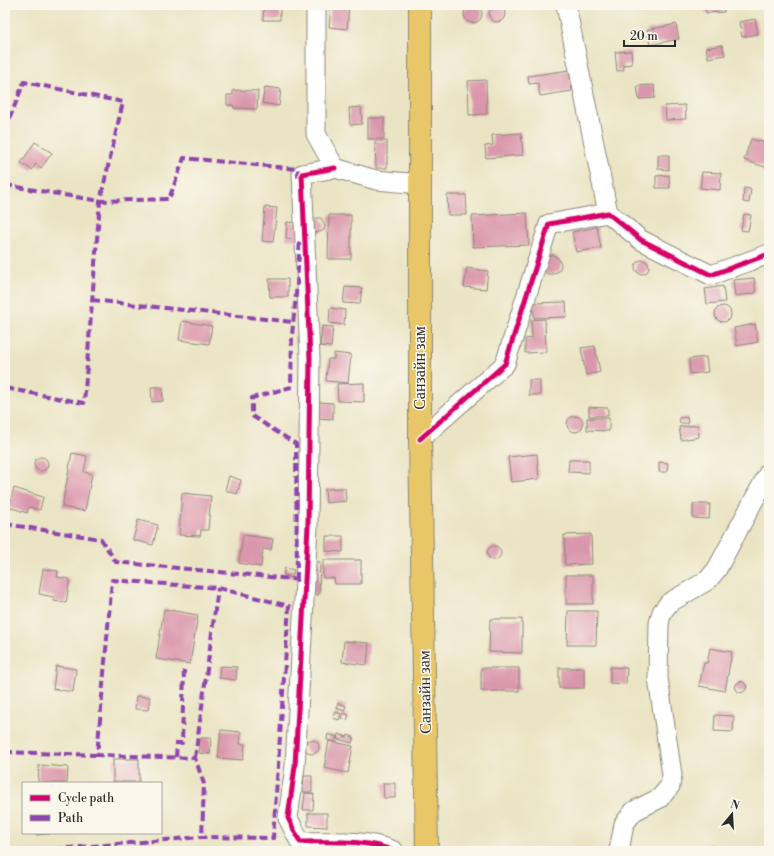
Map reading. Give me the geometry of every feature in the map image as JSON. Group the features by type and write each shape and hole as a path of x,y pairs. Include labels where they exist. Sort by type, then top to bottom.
{"main road":[{"name":"Санзайн зам","path":"420,5 420,439 427,851"}],"street":[{"path":"316,5 316,134 334,168"},
{"path":"566,5 608,213 641,240 711,275 769,254"},
{"path":"394,851 387,848 351,841 293,846 288,818 295,766 308,526 310,358 302,174 334,168 376,180 420,184"},
{"path":"420,439 505,364 549,224 608,213"},
{"path":"619,851 624,824 634,810 660,798 670,786 672,775 658,678 659,623 662,612 669,603 708,580 717,569 769,472"}],"building":[{"path":"264,5 280,5 280,20 263,20"},
{"path":"331,5 349,5 347,29 329,27"},
{"path":"473,5 479,8 482,14 479,20 473,23 467,20 464,14 467,8"},
{"path":"643,5 668,5 668,6 643,10"},
{"path":"705,5 723,5 724,12 706,13"},
{"path":"494,6 500,6 505,11 503,20 500,22 494,22 489,17 489,11"},
{"path":"755,19 758,34 742,37 739,22"},
{"path":"676,24 679,39 650,45 647,30"},
{"path":"722,45 725,55 708,58 706,48"},
{"path":"631,51 632,64 623,65 624,70 617,71 615,52"},
{"path":"569,70 572,91 540,96 538,83 529,84 528,76"},
{"path":"486,80 487,114 469,115 468,81"},
{"path":"654,85 655,98 639,99 637,86"},
{"path":"265,87 281,89 279,106 262,103"},
{"path":"233,90 258,91 257,109 234,108 233,105 227,105 227,95 233,95"},
{"path":"685,105 686,119 666,120 665,106"},
{"path":"361,107 362,124 350,125 349,108"},
{"path":"368,118 384,118 384,139 368,139"},
{"path":"521,133 523,155 486,158 485,146 493,145 492,135"},
{"path":"751,139 769,144 769,152 765,167 744,160"},
{"path":"375,141 387,141 387,168 376,168"},
{"path":"35,142 52,153 41,168 36,164 32,170 21,163"},
{"path":"658,155 669,155 669,170 658,169"},
{"path":"702,172 721,173 720,190 700,188"},
{"path":"669,175 670,188 656,188 656,176"},
{"path":"744,188 751,189 749,203 743,202"},
{"path":"447,195 466,195 467,215 448,215"},
{"path":"265,207 277,208 273,242 262,241"},
{"path":"527,213 529,245 473,247 472,216"},
{"path":"744,214 751,215 748,231 741,230"},
{"path":"329,215 351,215 351,259 328,259"},
{"path":"321,218 325,225 324,230 317,233 312,232 313,219"},
{"path":"287,222 298,223 298,240 286,239"},
{"path":"597,227 601,248 576,252 572,232"},
{"path":"554,255 559,259 561,265 559,271 553,274 547,274 543,269 548,256"},
{"path":"642,260 647,262 649,267 647,272 642,274 637,272 635,267 637,262"},
{"path":"467,268 488,271 486,289 464,287"},
{"path":"754,278 756,293 735,296 733,280"},
{"path":"269,279 288,279 288,297 270,297"},
{"path":"723,286 725,302 707,304 705,289"},
{"path":"345,287 362,288 360,304 343,303"},
{"path":"566,302 567,317 534,318 533,303"},
{"path":"723,306 730,311 731,314 726,321 723,322 716,317 715,314 720,307"},
{"path":"330,308 345,310 344,325 329,323"},
{"path":"545,319 546,352 525,353 525,339 532,338 531,320"},
{"path":"182,321 212,326 209,344 179,340"},
{"path":"755,324 758,342 737,346 734,328"},
{"path":"322,326 333,327 331,347 320,346"},
{"path":"595,346 600,372 586,375 581,348"},
{"path":"334,353 351,355 348,383 326,381 328,359 334,359"},
{"path":"706,357 708,372 690,374 689,359"},
{"path":"529,380 540,380 540,395 529,395"},
{"path":"364,383 364,402 338,401 337,384"},
{"path":"151,387 162,387 163,401 152,402"},
{"path":"318,402 333,403 333,419 317,418"},
{"path":"589,407 608,408 608,416 589,416"},
{"path":"575,416 582,421 583,424 578,431 575,432 568,427 567,424 572,417"},
{"path":"687,417 688,423 680,423 679,418"},
{"path":"587,418 609,418 609,431 587,430"},
{"path":"698,425 699,437 681,440 679,427"},
{"path":"72,453 87,456 84,472 92,474 85,511 62,507"},
{"path":"537,454 539,479 511,482 508,457"},
{"path":"38,457 44,457 48,461 48,467 44,471 38,471 34,467 34,461"},
{"path":"569,460 589,460 589,473 568,472"},
{"path":"659,462 668,463 667,472 659,472"},
{"path":"229,476 241,480 237,494 225,490"},
{"path":"14,488 43,497 40,510 29,507 27,513 9,507"},
{"path":"345,488 346,501 326,503 325,489"},
{"path":"182,493 211,496 208,530 201,530 200,536 179,535"},
{"path":"693,504 710,504 709,519 693,518"},
{"path":"138,520 158,525 153,545 133,540"},
{"path":"591,534 592,564 565,565 564,535"},
{"path":"243,535 273,539 271,550 263,549 261,567 239,563"},
{"path":"326,536 343,536 343,552 326,551"},
{"path":"491,546 497,546 501,550 501,556 497,560 491,560 487,556 487,550"},
{"path":"323,560 361,560 361,584 335,584 334,578 323,578"},
{"path":"310,562 320,562 319,595 310,594"},
{"path":"285,568 294,570 292,578 283,574"},
{"path":"43,569 58,571 57,577 70,579 66,603 54,601 54,597 39,594"},
{"path":"566,575 593,575 593,604 566,604"},
{"path":"164,609 198,615 190,664 156,659"},
{"path":"568,611 597,611 596,645 567,645"},
{"path":"490,619 522,619 522,653 489,652"},
{"path":"344,641 369,643 367,665 342,662"},
{"path":"710,648 732,652 725,691 699,686 704,663 707,663"},
{"path":"56,666 76,669 73,692 53,689"},
{"path":"220,666 237,667 236,680 219,678"},
{"path":"610,667 627,668 626,684 610,683"},
{"path":"481,668 519,668 519,691 481,691"},
{"path":"559,668 584,668 584,688 559,688"},
{"path":"739,682 743,682 745,683 745,691 739,692 736,689 736,685"},
{"path":"136,696 150,697 148,710 135,709"},
{"path":"338,703 346,706 344,711 337,708"},
{"path":"336,712 341,714 339,720 333,718"},
{"path":"343,713 349,715 347,720 341,718"},
{"path":"715,715 734,716 733,732 714,731"},
{"path":"221,730 241,732 240,744 245,744 243,760 218,758"},
{"path":"328,734 337,737 335,742 327,740"},
{"path":"338,734 347,737 348,735 354,737 352,743 337,739"},
{"path":"201,738 211,738 210,754 199,753"},
{"path":"309,740 315,740 319,744 319,750 315,754 309,754 305,750 305,744"},
{"path":"329,741 353,746 348,773 324,768"},
{"path":"113,759 139,759 139,782 113,782"},
{"path":"39,765 68,767 67,782 38,782"},
{"path":"304,776 312,776 312,792 303,792"},
{"path":"383,783 395,783 395,798 384,798"},
{"path":"305,793 314,794 313,810 303,810"},
{"path":"308,813 327,813 327,827 308,826"},
{"path":"707,846 715,847 718,851 704,851"}],"marked path":[{"path":"5,130 24,82 123,102 100,201 84,403 5,388"},
{"path":"5,185 100,201 169,199 184,158 298,169 298,179"},
{"path":"297,580 296,444 252,416 252,398 291,387 292,335 300,239"},
{"path":"92,300 293,322"},
{"path":"5,524 101,539 116,562 301,580"},
{"path":"31,851 202,837 273,838 289,606 218,588 112,580 97,755 195,758 204,784 202,837"},
{"path":"195,758 218,588"},
{"path":"176,757 177,743 182,743 184,669"},
{"path":"5,752 97,755"}],"cycle path":[{"path":"335,168 302,174 310,358 308,526 295,766 288,818 300,842 359,843 383,847 394,851"},
{"path":"420,439 505,364 549,224 608,213 641,240 711,275 769,254"}]}
